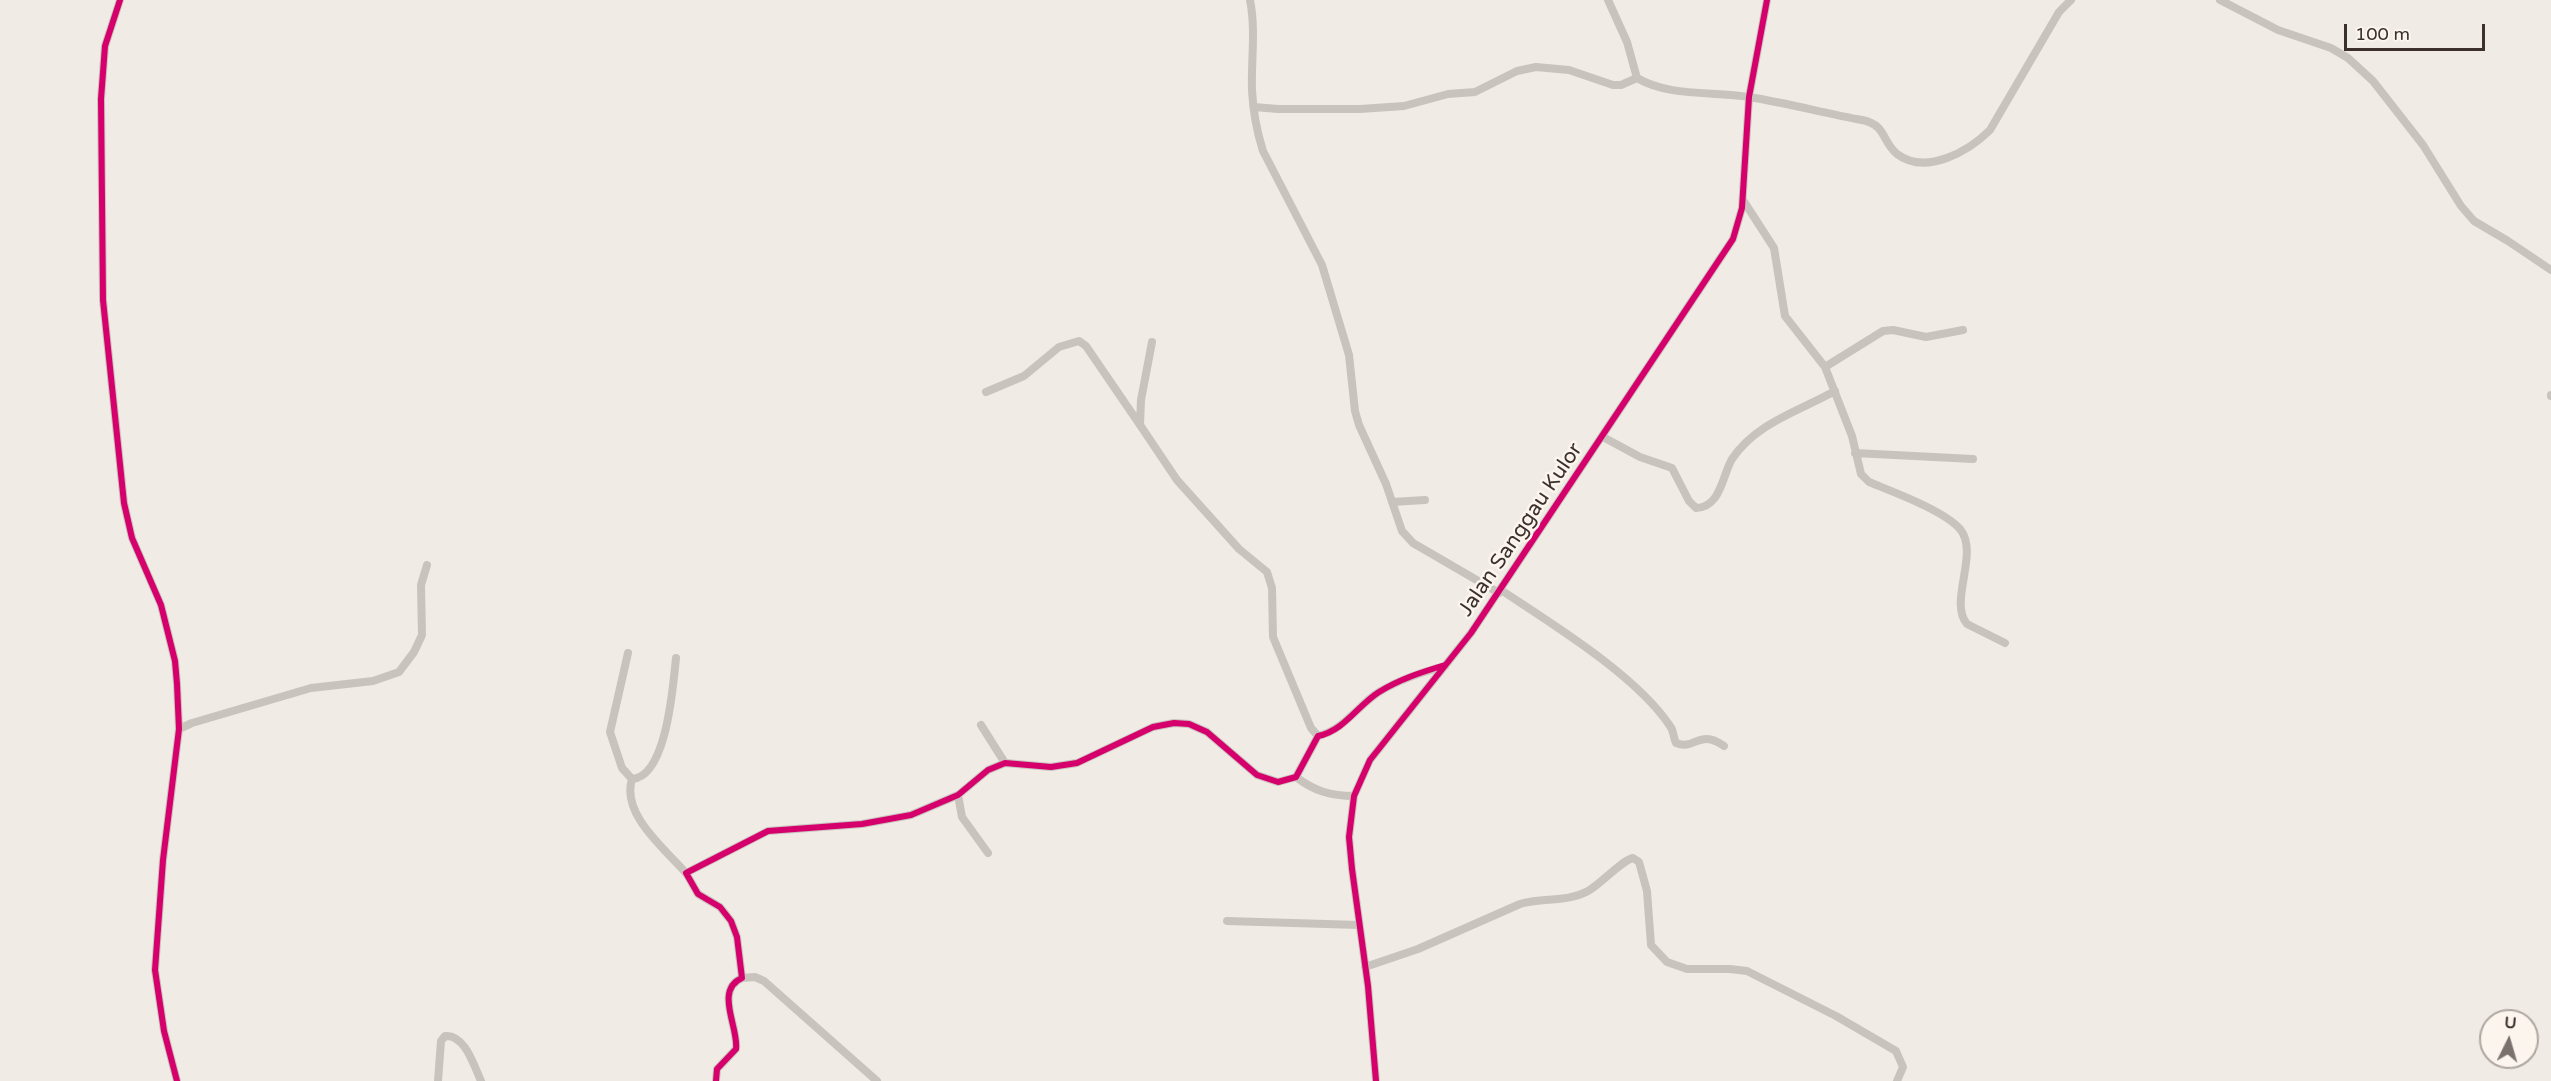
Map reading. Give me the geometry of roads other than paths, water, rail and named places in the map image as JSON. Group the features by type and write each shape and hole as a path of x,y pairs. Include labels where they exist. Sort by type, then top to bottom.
{"street":[{"path":"120,0 113,15 105,46 102,73 103,300 124,503 132,538 159,596 175,661 179,729 163,860 155,970 164,1031 177,1081"},
{"path":"1250,0 1253,31 1254,107 1258,135 1263,151 1322,265 1350,355 1355,411 1359,425 1402,531 1408,538 1500,591 1571,638 1624,678 1665,719 1672,728 1676,743 1688,744 1705,737 1714,739 1724,746"},
{"path":"1608,0 1627,42 1637,78"},
{"name":"Jalan Sanggau Kulor","path":"1376,1081 1374,1039 1349,837 1354,796 1370,760 1445,666 1500,591 1729,248 1739,226 1743,200 1749,97 1767,0"},
{"path":"1254,107 1360,109 1404,105 1448,94 1475,92 1517,71 1536,67 1569,70 1621,85 1637,78 1652,85 1749,97 1874,122 1898,154 1924,161 1944,160 1975,144 1990,130 2054,20 2071,0"},
{"path":"2220,0 2278,30 2331,48 2348,58 2373,81 2423,145 2461,206 2474,221 2551,270"},
{"path":"1743,200 1774,248 1785,316 1825,367 1852,436 1861,474 1869,482 1917,503 1961,530 1965,543 1966,560 1960,610 1963,618 1967,624 2005,643"},
{"path":"1825,367 1883,331 1893,330 1926,337 1963,330"},
{"path":"986,392 1023,376 1059,347 1079,341 1086,346 1162,461 1239,549 1268,572 1272,588 1273,637 1311,728 1318,736"},
{"path":"1140,425 1141,400 1152,342"},
{"path":"1603,437 1640,457 1672,468 1689,501 1696,508 1704,507 1720,490 1732,459 1760,430 1774,420 1835,391"},
{"path":"1855,453 1973,459"},
{"path":"1392,502 1425,500"},
{"path":"179,729 192,723 311,688 384,679 399,672 414,652 422,635 421,585 427,565"},
{"path":"628,652 610,732 622,768 632,779"},
{"path":"632,779 651,769 657,757 671,699 676,658"},
{"path":"686,873 768,831 894,820 931,808 958,795 988,770 1005,763 1051,767 1077,763 1153,727 1174,723 1189,724 1207,732 1257,776 1278,782 1296,777 1318,736 1333,730 1378,693 1416,674 1445,666"},
{"path":"981,725 1005,763"},
{"path":"1296,777 1310,788 1331,794 1354,796"},
{"path":"632,779 629,799 634,812 686,873 698,894 720,907 731,921 737,937 742,978"},
{"path":"958,795 962,817 988,854"},
{"path":"1365,967 1418,949 1520,904 1531,901 1560,900 1587,891 1612,874 1628,859 1633,858 1639,862 1647,891 1651,945 1666,962 1687,969 1747,971 1788,991 1896,1051 1902,1067 1897,1081"},
{"path":"1227,921 1359,924"},
{"path":"716,1081 717,1070 736,1049 737,1043 729,1006 730,993 737,980 754,977 764,981 877,1081"},
{"path":"438,1081 441,1041 445,1036 462,1042 481,1081"}]}
